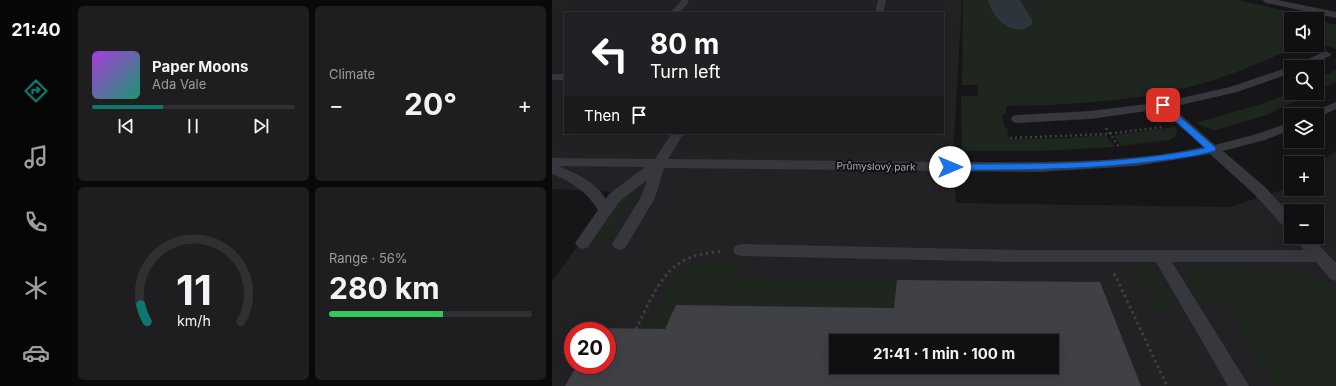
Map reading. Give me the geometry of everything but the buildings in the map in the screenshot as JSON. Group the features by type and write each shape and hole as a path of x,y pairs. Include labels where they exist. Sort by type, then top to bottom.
{"lane":[{"path":"879,12 882,0"},
{"path":"1266,0 1336,15"},
{"path":"675,12 684,2"},
{"path":"1300,7 1336,20"},
{"path":"1312,60 1326,54"},
{"path":"1016,119 1061,118 1110,114 1163,105 1233,90 1284,72"},
{"path":"552,77 564,77"},
{"path":"1163,105 1260,191 1284,217"},
{"path":"1324,111 1336,105"},
{"name":"Průmyslový park","path":"552,162 1040,167 1129,162 1176,156 1248,141 1284,128"},
{"path":"620,244 648,198 658,164 677,134"},
{"path":"583,243 614,198 658,164"},
{"path":"552,170 579,180 589,187 606,210"},
{"path":"1308,244 1336,274"},
{"path":"741,250 1020,256 1319,256"},
{"path":"1160,256 1239,386"}],"path":[{"path":"1103,124 1129,162"},
{"path":"636,329 661,283 678,264 701,254 741,250"},
{"path":"1108,275 1115,275 1167,386"}],"shaded area":[{"path":"552,0 962,0 954,141 956,203 1230,207 1284,189 1284,196 1324,196 1324,159 1336,151 1336,386 552,386 552,282 615,192 552,189"},
{"path":"963,0 1238,0 1291,12 1284,12 1285,52 1222,77 1185,88 1109,101 1006,106 1006,114 1002,115 1009,139 1066,138 1106,135 1115,147 1040,151 962,151 961,96 978,96 978,85 962,85"},
{"path":"988,0 1020,0 1032,20 1032,24 1018,30 1005,25 994,14"},
{"path":"1324,21 1336,25 1336,49 1324,45"},
{"path":"1336,70 1336,82 1324,88 1324,76"},
{"path":"1284,95 1284,100 1298,100 1266,115 1220,129 1214,130 1195,123 1268,102"},
{"path":"1175,127 1177,130 1176,136 1169,140 1121,146 1114,135"},
{"path":"629,191 637,191 638,193 606,243 592,243 625,193"},
{"path":"710,261 738,261 732,277 897,280 894,308 676,305 665,329 647,329 663,295 677,278 696,265"},
{"path":"1132,265 1146,266 1155,271 1177,308 1157,312"},
{"path":"1186,268 1294,270 1310,273 1324,280 1336,295 1336,386 1276,386 1221,302 1201,305 1186,279"}],"route":[{"path":"950,167 1100,165 1176,156 1212,149 1163,105"}]}
